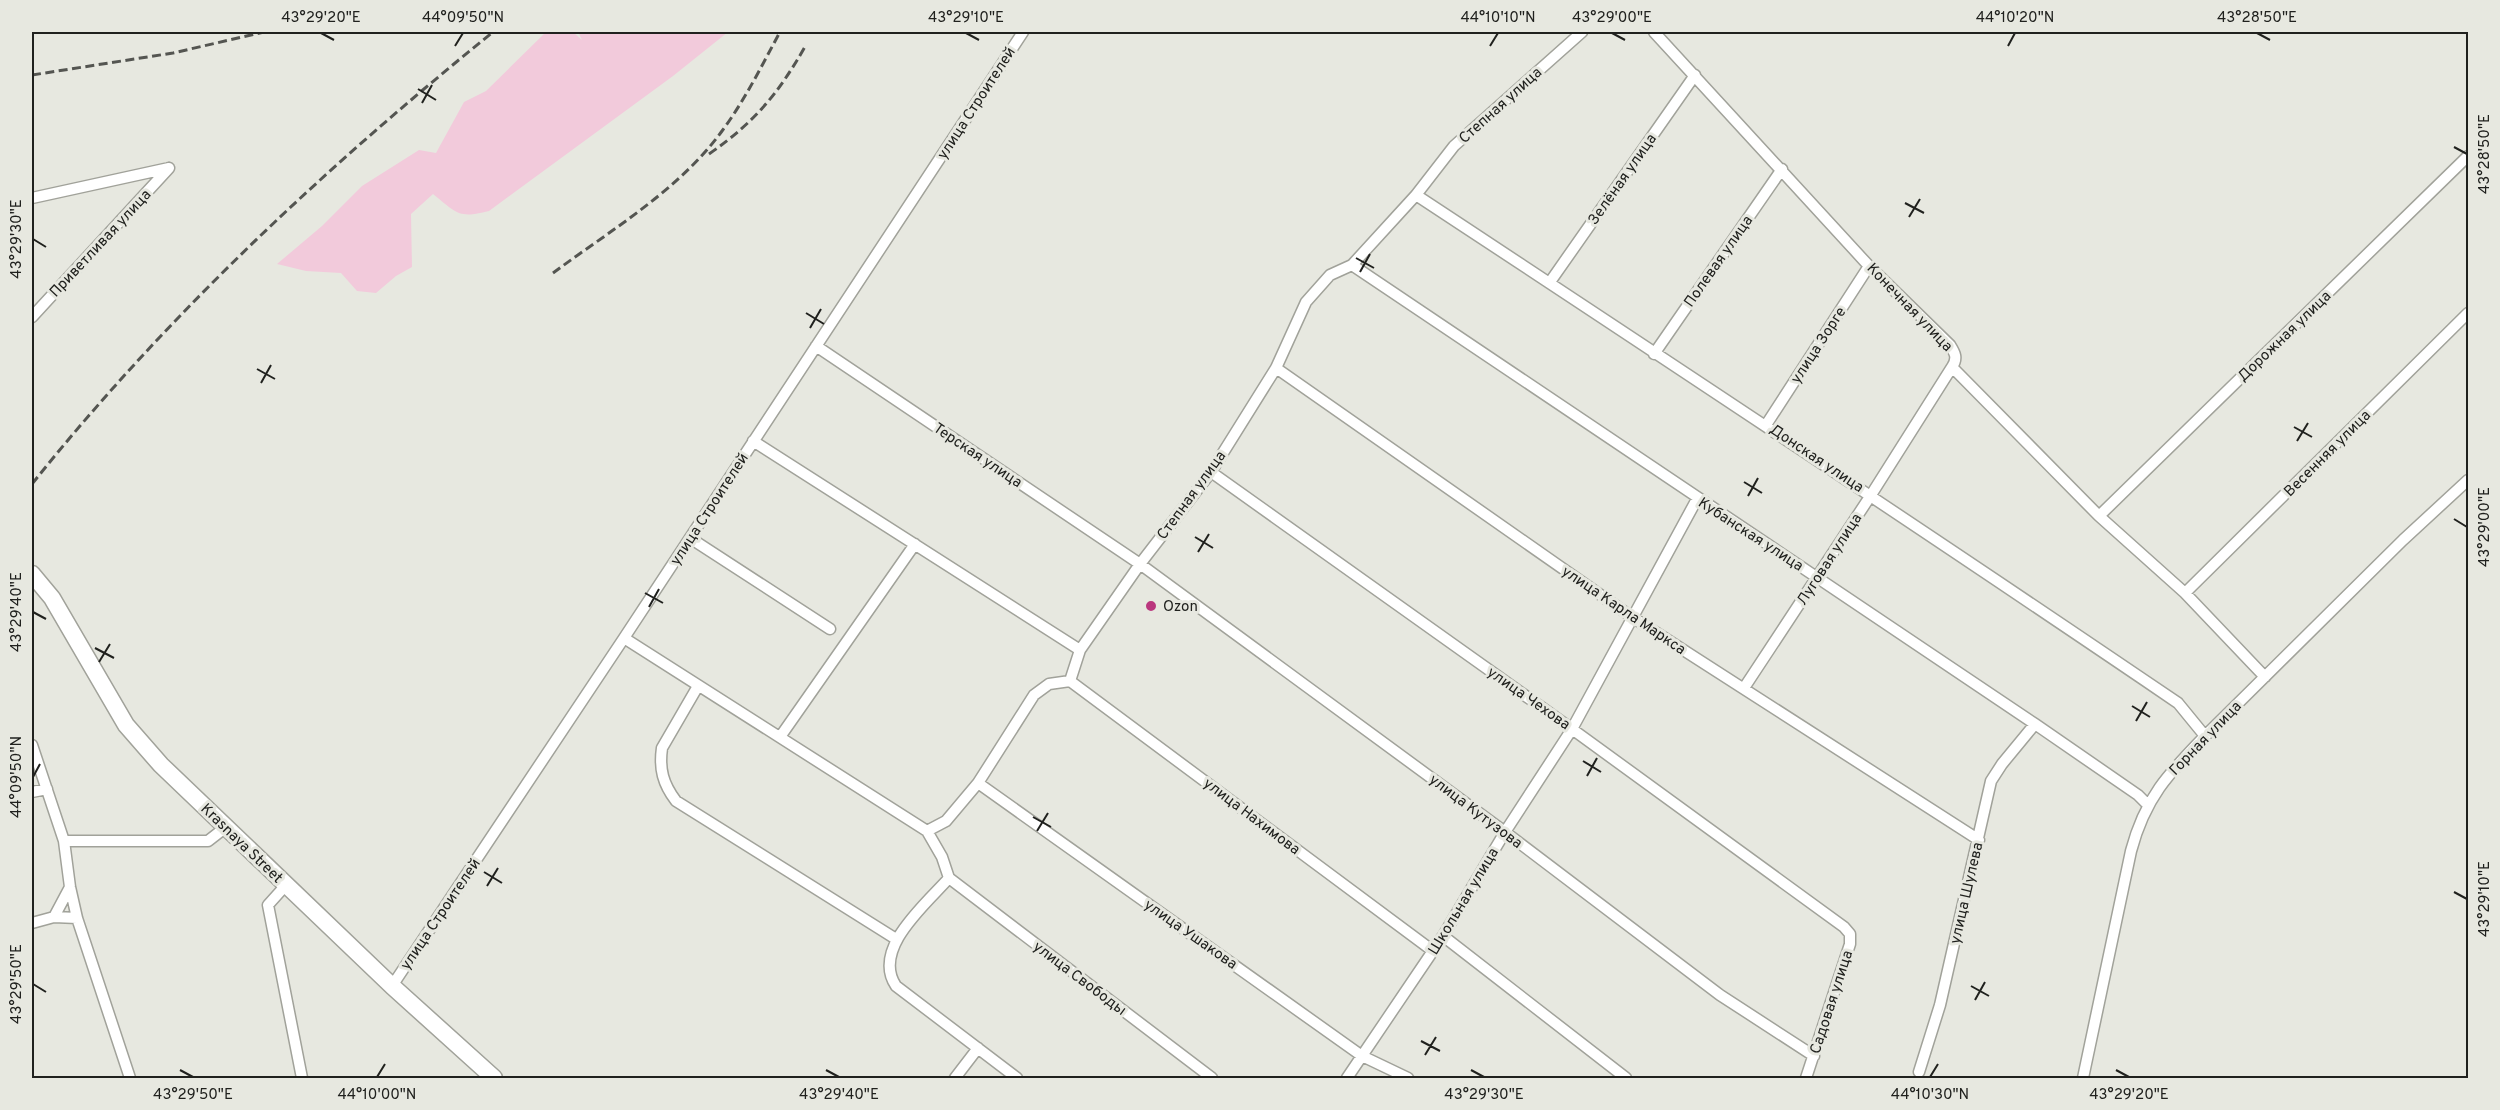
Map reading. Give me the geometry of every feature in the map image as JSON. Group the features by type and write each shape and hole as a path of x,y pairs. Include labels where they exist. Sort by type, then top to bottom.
{"main road":[{"name":"Krasnaya Street","path":"32,574 52,598 126,724 161,765 392,986 494,1078"}],"street":[{"name":"улица Строителей","path":"392,986 1023,32"},
{"name":"Степная улица","path":"1070,681 1080,650 1140,564 1211,472 1276,368 1306,302 1330,275 1352,265 1416,195 1454,146 1582,32"},
{"name":"Конечная улица","path":"1654,32 1869,266 1950,345 1956,354 1952,367 2099,516 2185,593 2265,677"},
{"name":"Зелёная улица","path":"1550,282 1695,75"},
{"name":"Дорожная улица","path":"2099,516 2469,156"},
{"name":"Приветливая улица","path":"32,198 169,168 32,317"},
{"name":"Полевая улица","path":"1654,354 1782,169"},
{"name":"Донская улица","path":"1416,195 1550,282 1654,354 1767,425 2178,703 2205,736"},
{"name":"Кубанская улица","path":"1352,265 2035,724 2138,795 2148,805"},
{"name":"улица Зорге","path":"1767,425 1869,266"},
{"name":"Весенняя улица","path":"2185,593 2469,313"},
{"name":"Терская улица","path":"816,346 1140,564"},
{"name":"Луговая улица","path":"1744,688 1952,367"},
{"name":"улица Карла Маркса","path":"1276,368 1632,617 1979,840"},
{"path":"753,441 1080,650"},
{"name":"улица Чехова","path":"1211,472 1572,729 1844,927"},
{"name":"Горная улица","path":"2083,1078 2131,851 2138,824 2154,793 2205,736 2395,548 2469,480"},
{"name":"Школьная улица","path":"1347,1078 1443,936 1505,832 1572,729 1697,499"},
{"path":"690,538 830,629"},
{"path":"780,737 915,544"},
{"name":"улица Кутузова","path":"1140,564 1505,832 1720,995 1814,1056"},
{"path":"624,638 927,831 942,857 949,878 896,939 889,959 892,980 896,986 1017,1078"},
{"path":"927,831 946,822 978,783 1034,695 1049,684 1070,681"},
{"name":"улица Нахимова","path":"1070,681 1433,951"},
{"path":"698,686 662,748 661,770 669,792 684,807 896,939"},
{"name":"улица Шулева","path":"1920,1072 1940,1005 1991,781 2035,724"},
{"path":"32,745 64,841 77,918 130,1078"},
{"name":"улица Ушакова","path":"978,783 1362,1056 1408,1078"},
{"path":"32,792 46,789"},
{"path":"64,841 208,841 226,827"},
{"name":"улица Свободы","path":"949,878 1212,1078"},
{"path":"286,885 268,905 302,1078"},
{"path":"54,917 70,887"},
{"path":"32,923 54,917 77,918"},
{"name":"Садовая улица","path":"1806,1078 1850,944 1850,934 1844,927"},
{"path":"1443,936 1626,1078"},
{"path":"955,1078 978,1048"},
{"path":"474,1058 477,1078"}],"shaded area":[{"path":"546,32 573,32 582,40 578,32 728,32 673,76 489,211 471,214 458,213 433,194 411,214 412,267 396,276 376,293 357,291 341,273 306,271 277,264 322,226 362,186 419,150 436,153 464,102 486,91"}],"railway":[{"path":"32,75 173,53 264,32"},
{"path":"32,484 137,361 250,246 369,136 493,32"},
{"path":"553,273 665,191 705,152 738,107 780,32"},
{"path":"709,154 726,142 765,106 786,78 806,45"}],"place":[{"name":"Ozon","path":"1151,606"}]}
